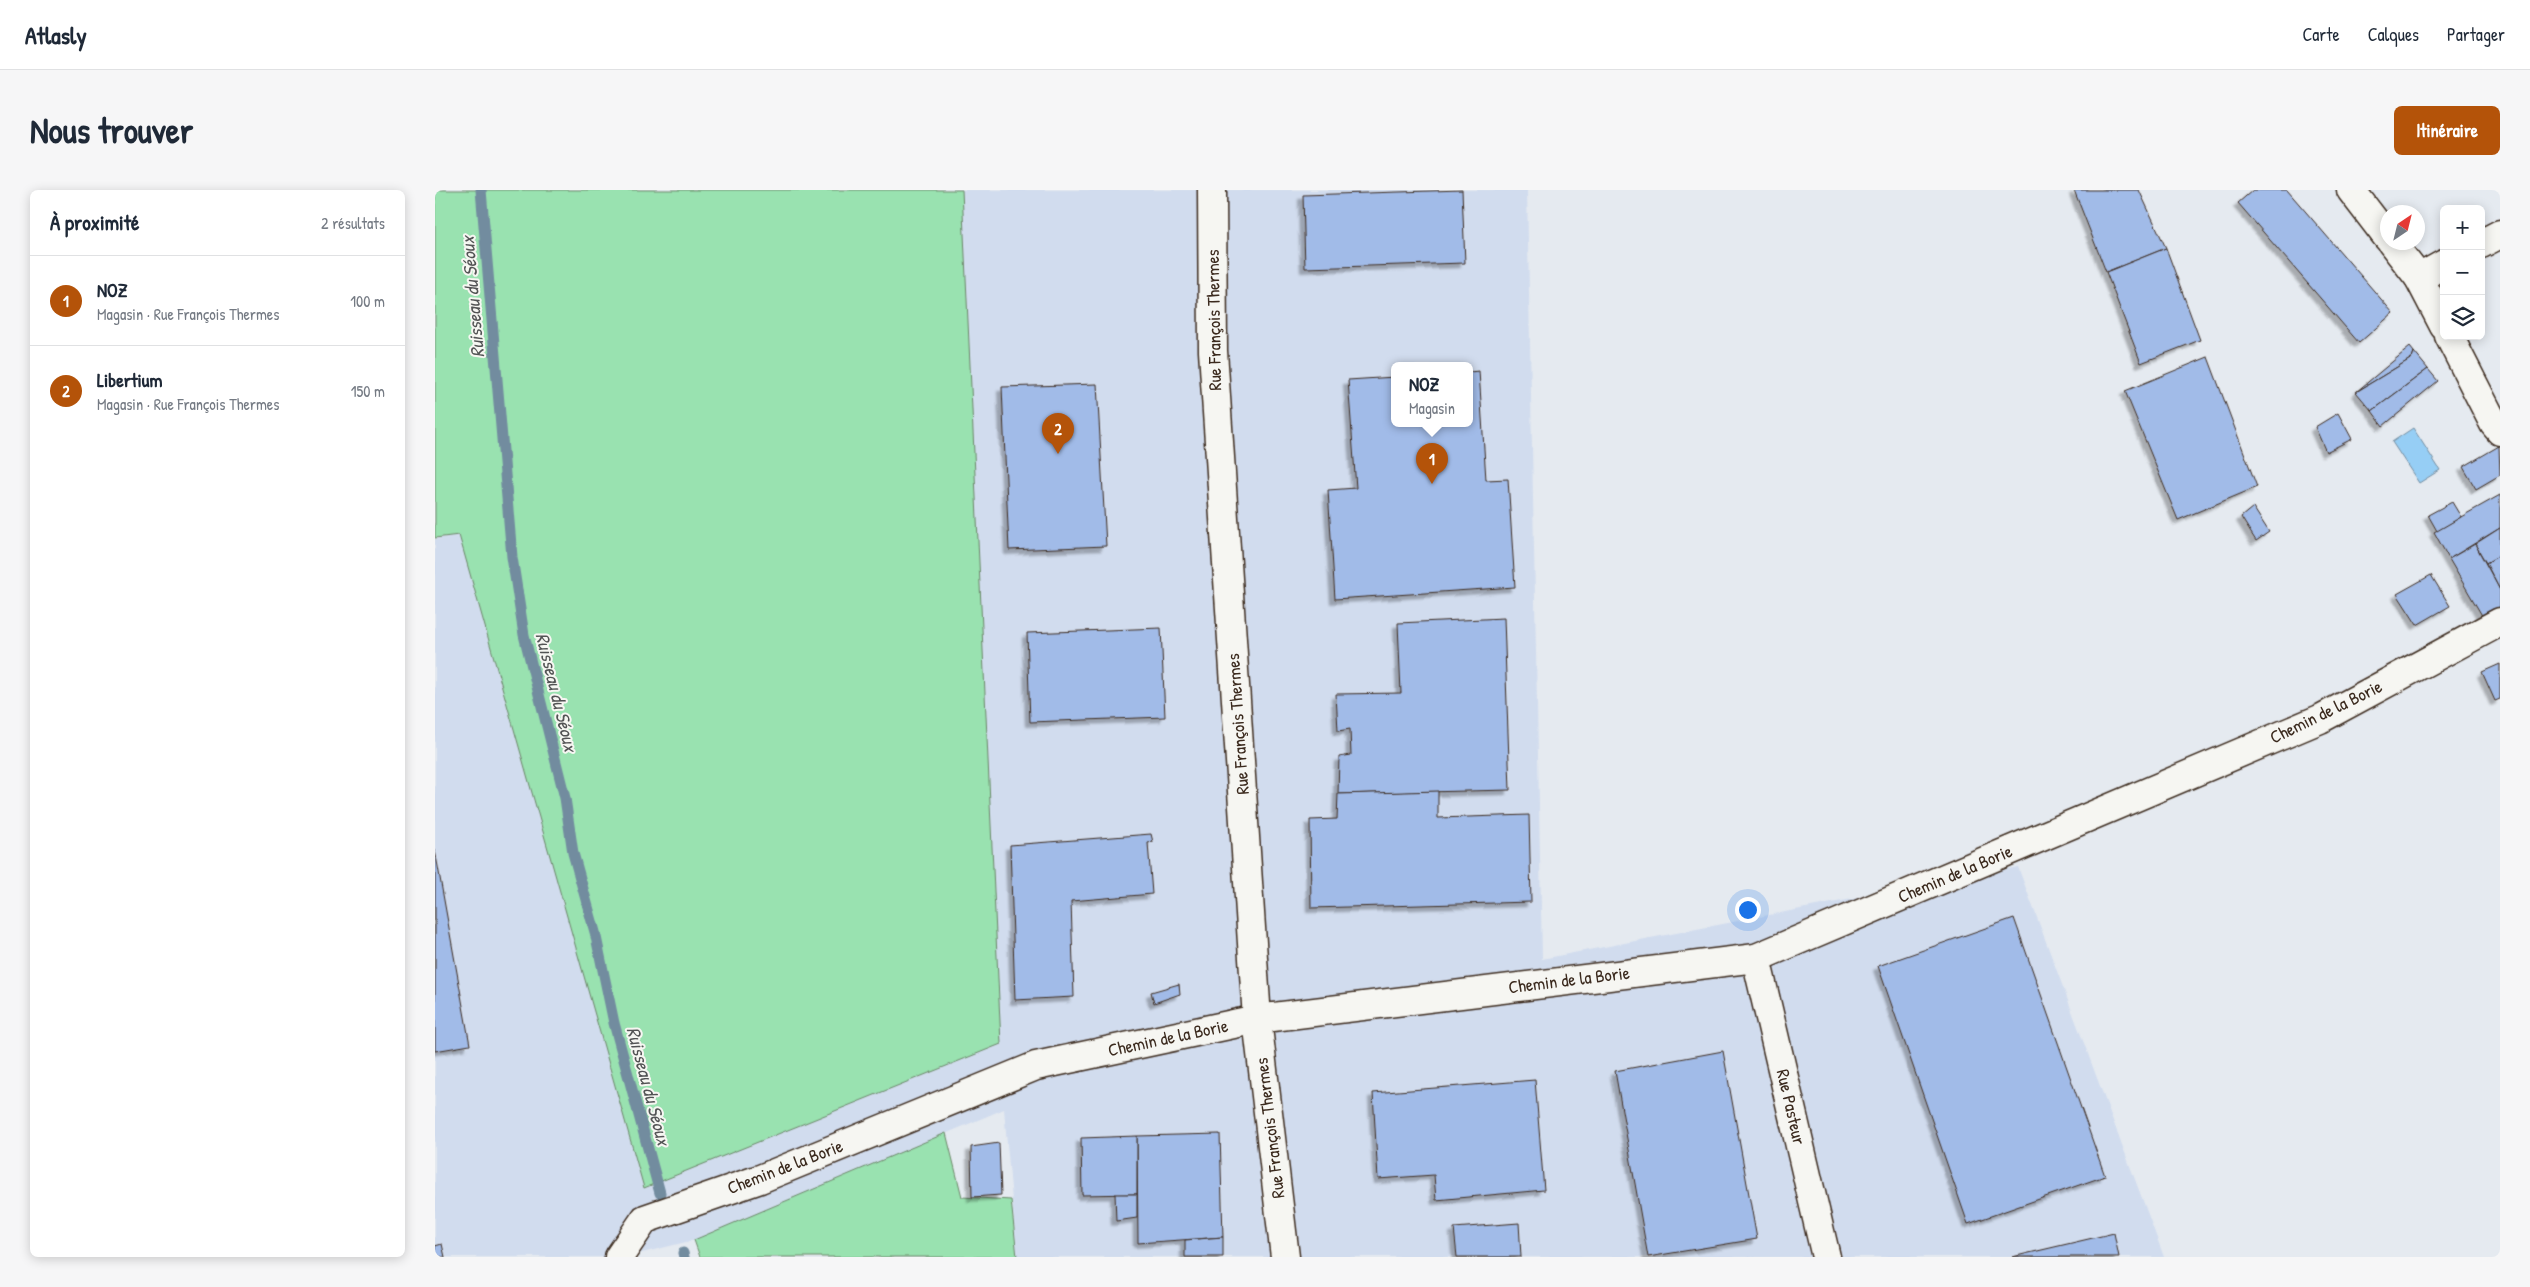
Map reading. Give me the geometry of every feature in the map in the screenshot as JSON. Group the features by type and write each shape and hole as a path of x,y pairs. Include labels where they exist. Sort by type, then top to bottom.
{"street":[{"name":"Rue François Thermes","path":"1212,190 1213,351 1257,1019 1285,1257"},
{"path":"2351,190 2380,228"},
{"path":"2485,242 2500,234"},
{"path":"2397,250 2419,278 2440,318"},
{"path":"2419,278 2440,266"},
{"path":"2451,340 2494,424 2500,431"},
{"name":"Chemin de la Borie","path":"619,1257 645,1219 760,1179 1037,1066 1257,1019 1756,958 2320,719 2500,622"},
{"name":"Rue Pasteur","path":"1756,958 1826,1257"}],"shaded area":[{"path":"949,190 1527,190 1542,959 2018,867 2164,1257 1017,1257 1004,1109 694,1240 626,1257 435,1257 435,539 459,535"}],"green space":[{"path":"435,190 962,190 1001,1044 644,1188 459,535 435,538"},
{"path":"946,1133 962,1197 1011,1200 1017,1257 700,1257 694,1240"}],"water":[{"path":"2413,428 2440,470 2419,483 2392,442"}],"building":[{"path":"1462,190 1465,263 1305,268 1303,195"},
{"path":"2074,190 2139,190 2166,248 2106,272"},
{"path":"2253,190 2287,190 2393,313 2359,343 2238,203"},
{"path":"2166,248 2200,340 2141,363 2106,272"},
{"path":"2410,347 2414,352 2412,358 2356,392"},
{"path":"2414,352 2428,369 2372,411 2356,392 2412,358"},
{"path":"2208,357 2257,487 2178,520 2125,391"},
{"path":"2428,369 2438,381 2383,426 2372,411"},
{"path":"1479,371 1486,480 1508,479 1515,587 1335,599 1328,490 1356,488 1348,380 1391,377 1391,427 1473,427 1473,372"},
{"path":"1097,384 1106,546 1009,550 1002,387"},
{"path":"2338,413 2352,439 2326,452 2315,427"},
{"path":"2499,446 2500,475 2476,489 2463,467"},
{"path":"2500,495 2500,528 2449,559 2434,532"},
{"path":"2452,502 2461,517 2437,531 2428,515"},
{"path":"2253,507 2269,532 2256,541 2241,517"},
{"path":"2500,528 2500,555 2486,563 2475,544"},
{"path":"2475,544 2500,590 2500,610 2484,619 2449,559"},
{"path":"2500,555 2500,590 2486,563"},
{"path":"2431,575 2450,606 2417,625 2397,594"},
{"path":"1504,618 1510,790 1338,794 1339,757 1351,755 1350,729 1338,731 1336,694 1401,693 1398,623"},
{"path":"1161,628 1165,717 1030,722 1027,633"},
{"path":"2500,664 2500,699 2495,701 2482,672"},
{"path":"1438,791 1438,818 1529,815 1531,902 1311,908 1310,820 1337,819 1338,794"},
{"path":"1151,834 1153,842 1148,843 1152,894 1071,901 1074,997 1015,1000 1010,845"},
{"path":"435,850 470,1045 435,1051"},
{"path":"2014,918 2105,1176 1968,1224 1878,966"},
{"path":"1179,984 1180,994 1154,1003 1151,992"},
{"path":"1723,1051 1757,1239 1648,1257 1615,1071"},
{"path":"1535,1080 1544,1190 1436,1200 1434,1175 1378,1179 1373,1093"},
{"path":"1220,1134 1223,1237 1138,1243 1137,1136"},
{"path":"1137,1136 1137,1194 1082,1195 1081,1138"},
{"path":"999,1143 1001,1195 972,1197 971,1147"},
{"path":"1115,1194 1137,1194 1137,1218 1116,1221"},
{"path":"1519,1223 1521,1257 1457,1257 1454,1228"},
{"path":"2114,1233 2119,1257 2012,1257"},
{"path":"1223,1237 1223,1257 1185,1257 1185,1240"},
{"path":"442,1244 445,1257 435,1257 435,1246"}],"waterway":[{"name":"Ruisseau du Séoux","path":"481,190 512,557 524,635 565,798 573,853 595,932 614,1023 660,1193"},
{"name":"Ruisseau du Séoux","path":"683,1253 684,1257"}],"place":[{"name":"Libertium","path":"1058,454"},
{"name":"NOZ","path":"1432,484"}]}
